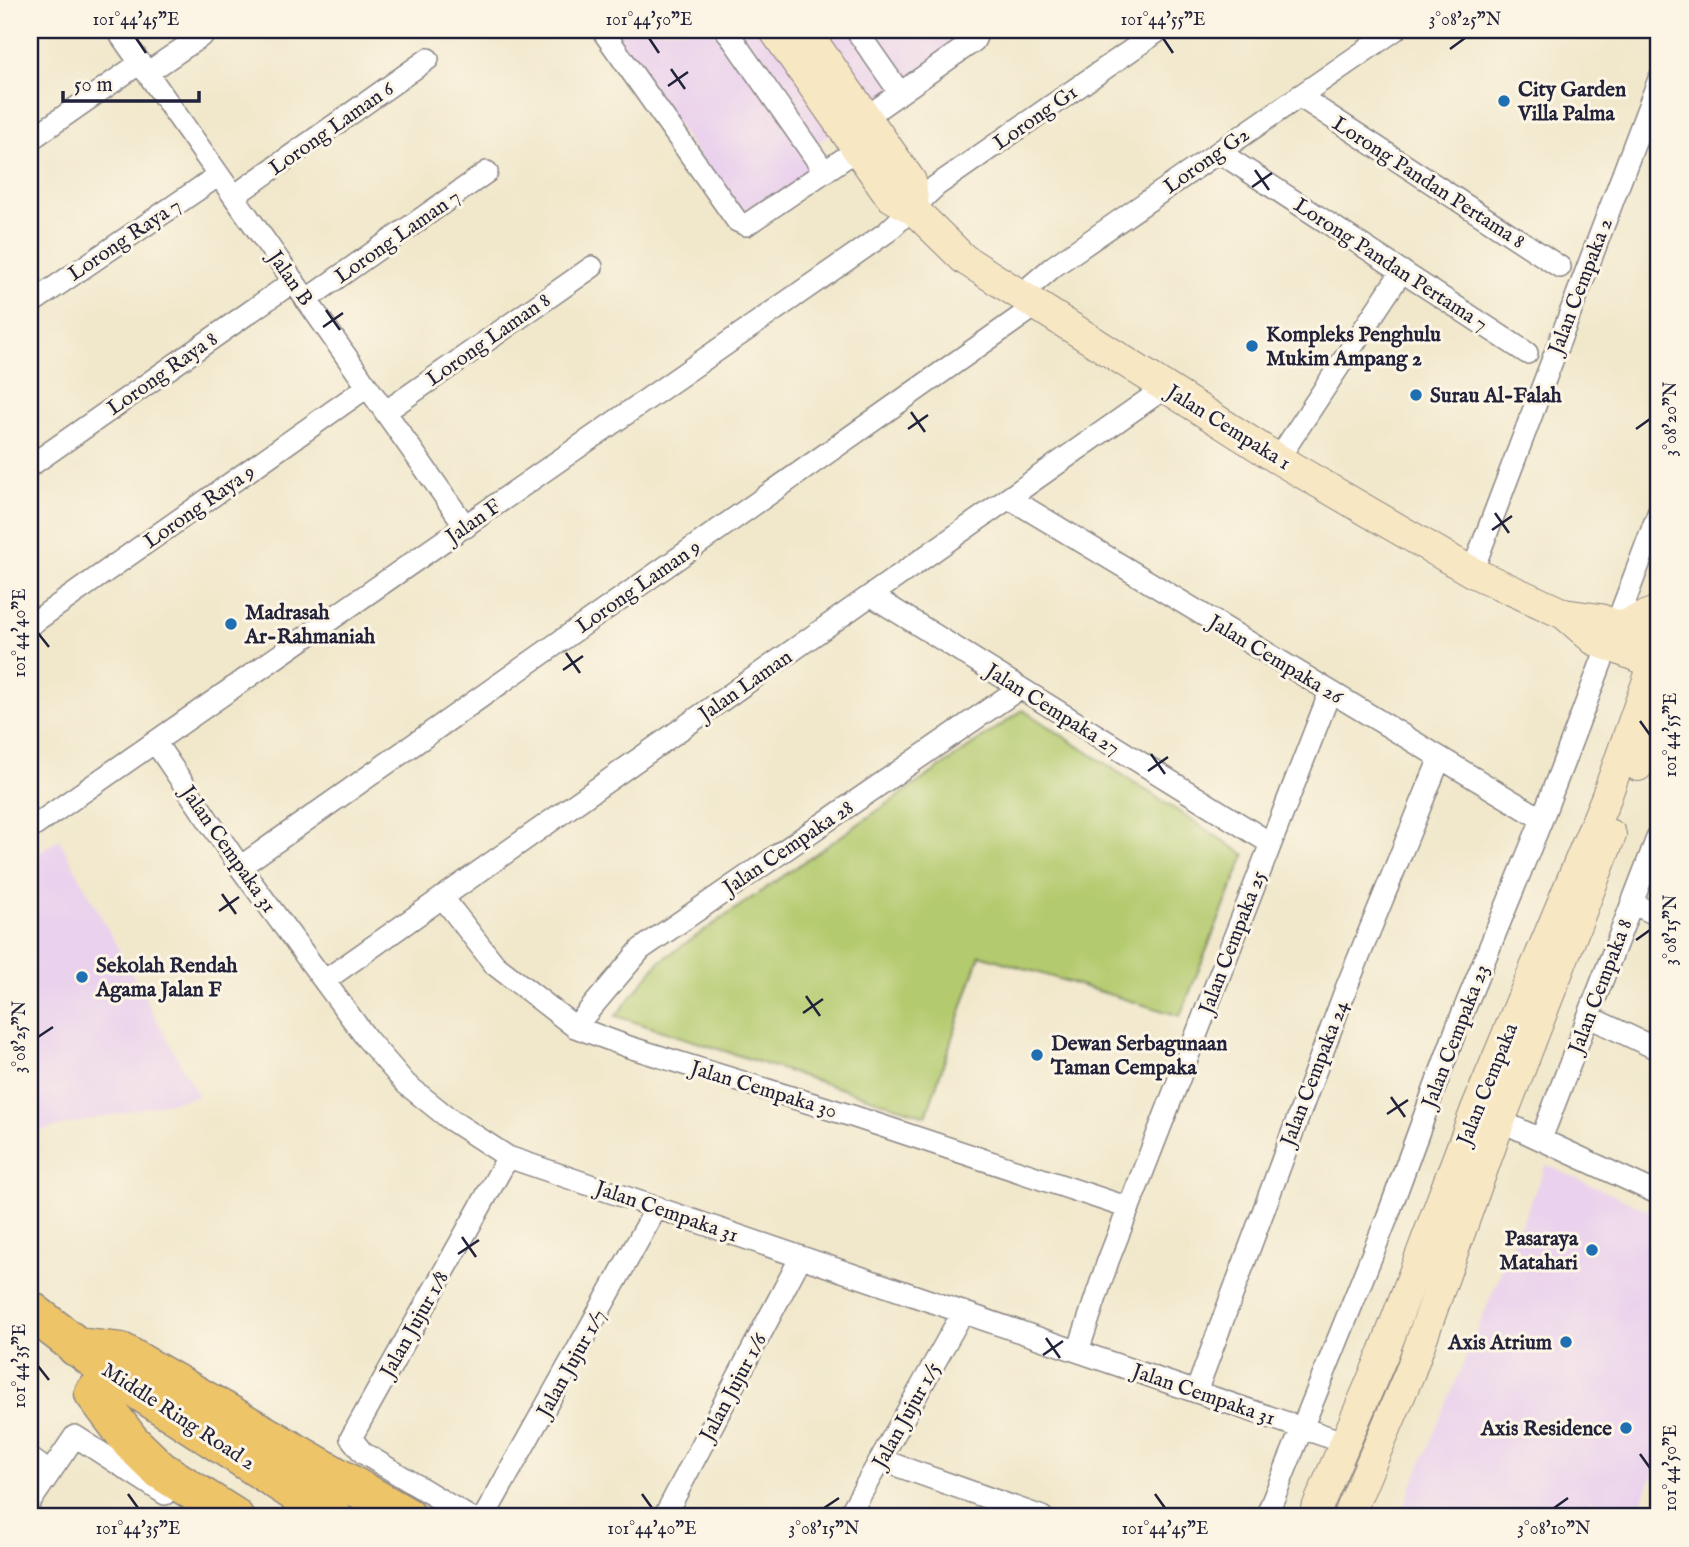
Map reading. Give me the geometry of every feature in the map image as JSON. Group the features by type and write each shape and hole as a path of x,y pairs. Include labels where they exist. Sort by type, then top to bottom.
{"highway":[{"name":"Middle Ring Road 2","path":"30,1310 248,1494 333,1517"},
{"name":"Middle Ring Road 2","path":"30,1344 94,1392 284,1517"},
{"path":"76,1347 121,1352 407,1517"}],"main road":[{"name":"Jalan Cempaka 1","path":"774,30 890,196 914,210 964,259 1278,459 1472,572 1564,614 1615,632 1658,655"},
{"path":"805,30 911,181 914,210"},
{"path":"1615,632 1659,610"},
{"name":"Jalan Cempaka","path":"1348,1517 1410,1372 1488,1115 1658,655"},
{"name":"Jalan Cempaka","path":"1313,1517 1659,712"}],"street":[{"name":"Jalan B","path":"117,30 466,527"},
{"path":"30,140 210,30"},
{"path":"602,30 737,221 746,225 756,222 858,149 866,117 974,41 979,30"},
{"path":"726,30 825,172"},
{"path":"856,30 900,93"},
{"name":"Lorong G1","path":"914,210 936,186 1160,30"},
{"name":"Lorong G2","path":"1028,300 1054,266 1395,30"},
{"name":"Lorong Laman 6","path":"234,196 428,59"},
{"name":"Jalan Cempaka 2","path":"1472,572 1659,79"},
{"name":"Lorong Pandan Pertama 8","path":"1299,96 1559,267"},
{"name":"Lorong Pandan Pertama 7","path":"1219,152 1527,353"},
{"name":"Lorong Laman 7","path":"306,300 487,172"},
{"name":"Lorong Raya 7","path":"30,304 219,175"},
{"name":"Jalan F","path":"30,829 466,527 914,210"},
{"name":"Lorong Laman 8","path":"385,412 592,267"},
{"path":"1278,459 1402,271"},
{"name":"Lorong Raya 8","path":"30,466 294,281"},
{"name":"Lorong Laman 9","path":"240,867 1028,300"},
{"name":"Lorong Raya 9","path":"30,625 368,387"},
{"name":"Jalan Laman","path":"324,981 1011,499 1166,387"},
{"name":"Jalan Cempaka 26","path":"1011,499 1542,819"},
{"name":"Jalan Cempaka 23","path":"1266,1517 1304,1429 1387,1218 1457,1027 1542,819 1659,511"},
{"name":"Jalan Cempaka 27","path":"872,596 1270,843"},
{"name":"Jalan Cempaka 28","path":"575,1027 641,949 1020,688"},
{"name":"Jalan Cempaka 25","path":"1078,1351 1129,1208 1330,692"},
{"name":"Jalan Cempaka 31","path":"155,743 240,867 367,1039 406,1084 451,1120 508,1157 1346,1443"},
{"name":"Jalan Cempaka 24","path":"1196,1392 1347,986 1440,758"},
{"name":"Jalan Cempaka 8","path":"1541,1139 1659,833"},
{"name":"Jalan Cempaka 30","path":"443,898 495,965 575,1027 629,1047 852,1116 1129,1208"},
{"path":"1632,903 1659,916"},
{"path":"1588,1017 1659,1050"},
{"path":"1488,1115 1659,1194"},
{"name":"Jalan Jujur 1/8","path":"469,1517 363,1453 352,1441 352,1435 508,1157"},
{"name":"Jalan Jujur 1/7","path":"484,1517 657,1207"},
{"name":"Jalan Jujur 1/6","path":"664,1517 801,1257"},
{"name":"Jalan Jujur 1/5","path":"848,1517 963,1312"},
{"path":"30,1502 75,1436 202,1517"},
{"path":"30,1458 50,1473"},
{"path":"881,1460 1032,1516"}],"shaded area":[{"path":"610,30 968,30 968,37 803,153 814,171 741,216"},
{"name":"Sekolah Rendah Agama Jalan F","path":"59,839 198,1096 30,1133 30,859"},
{"path":"1546,1165 1659,1215 1659,1463 1634,1517 1590,1500 1582,1517 1399,1517"}],"green space":[{"path":"1023,710 1245,855 1180,1016 980,955 926,1116 616,1016 659,962"}],"place":[{"name":"City Garden Villa Palma","path":"1504,101"},
{"name":"Kompleks Penghulu Mukim Ampang 2","path":"1252,346"},
{"name":"Surau Al-Falah","path":"1416,395"},
{"name":"Madrasah Ar-Rahmaniah","path":"231,624"},
{"name":"Sekolah Rendah Agama Jalan F","path":"82,977"},
{"name":"Dewan Serbagunaan Taman Cempaka","path":"1037,1055"},
{"name":"Pasaraya Matahari","path":"1592,1250"},
{"name":"Axis Atrium","path":"1566,1342"},
{"name":"Axis Residence","path":"1626,1428"}]}
